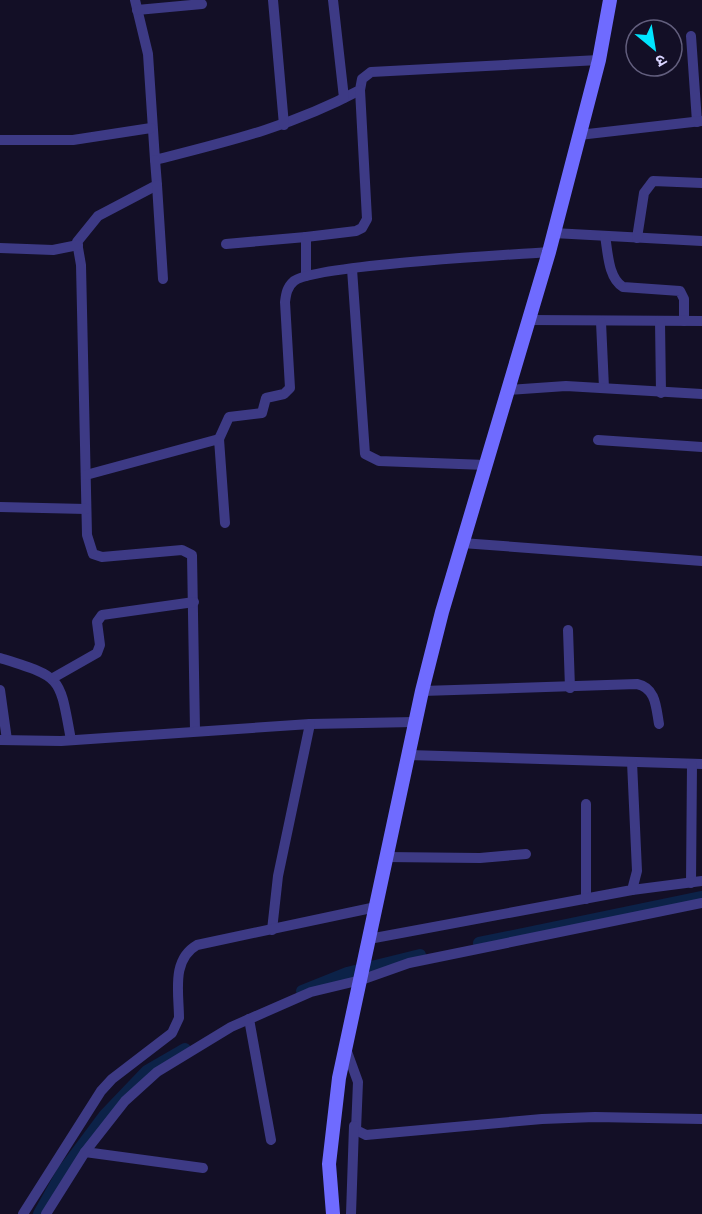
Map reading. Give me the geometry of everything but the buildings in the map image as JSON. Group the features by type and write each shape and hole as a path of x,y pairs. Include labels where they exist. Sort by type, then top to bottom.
{"main road":[{"path":"333,1214 329,1164 339,1078 422,691 462,543 549,252 599,60 610,0"}],"street":[{"path":"273,0 284,125"},
{"path":"333,0 344,98"},
{"path":"163,279 151,128 148,54 136,5 201,4"},
{"path":"579,135 699,121 691,36"},
{"path":"226,244 356,231 366,224 360,90 362,79 371,72 431,67 599,60"},
{"path":"155,160 284,125 360,90"},
{"path":"0,140 74,140 151,128"},
{"path":"637,238 644,193 653,181 702,183"},
{"path":"157,185 98,216 78,238 81,258 88,546 93,554 102,556 182,550 192,555 195,731"},
{"path":"553,233 702,242"},
{"path":"605,236 612,272 618,284 680,291 684,299 684,321"},
{"path":"306,237 306,276"},
{"path":"0,248 53,250 78,245"},
{"path":"225,523 219,439 229,417 262,414 266,398 284,394 290,388 287,290 294,281 306,276 352,269 549,252"},
{"path":"352,269 365,454 379,461 486,465"},
{"path":"529,320 702,321"},
{"path":"660,321 661,393"},
{"path":"601,322 604,388"},
{"path":"508,390 566,386 702,394"},
{"path":"86,475 219,439"},
{"path":"598,440 702,447"},
{"path":"0,507 86,509"},
{"path":"462,543 702,561"},
{"path":"53,678 97,653 100,645 97,622 102,615 194,602"},
{"path":"568,630 570,688"},
{"path":"0,658 42,671 53,678 61,690 71,740"},
{"path":"422,691 570,688 637,684 646,686 651,692 660,724"},
{"path":"0,690 4,740 71,740 310,724 415,722"},
{"path":"272,930 278,876 310,724"},
{"path":"368,945 633,890 697,882 697,764 408,755"},
{"path":"633,762 637,871 633,890"},
{"path":"586,804 586,899"},
{"path":"385,857 480,858 525,854"},
{"path":"46,1214 85,1152 125,1101 150,1078 205,1041 249,1019 311,992 409,963 702,903"},
{"path":"23,1214 101,1091 112,1079 172,1033 177,1025 180,1018 180,964 184,955 197,945 376,907"},
{"path":"249,1019 271,1140"},
{"path":"346,1049 358,1082 354,1123 351,1214"},
{"path":"354,1123 359,1133 366,1135 542,1119 595,1117 702,1119"},
{"path":"85,1152 203,1167"}],"waterway":[{"path":"479,943 702,897"},
{"path":"302,991 347,973 420,955"},
{"path":"39,1214 63,1171 104,1116 147,1071 185,1049"}]}
